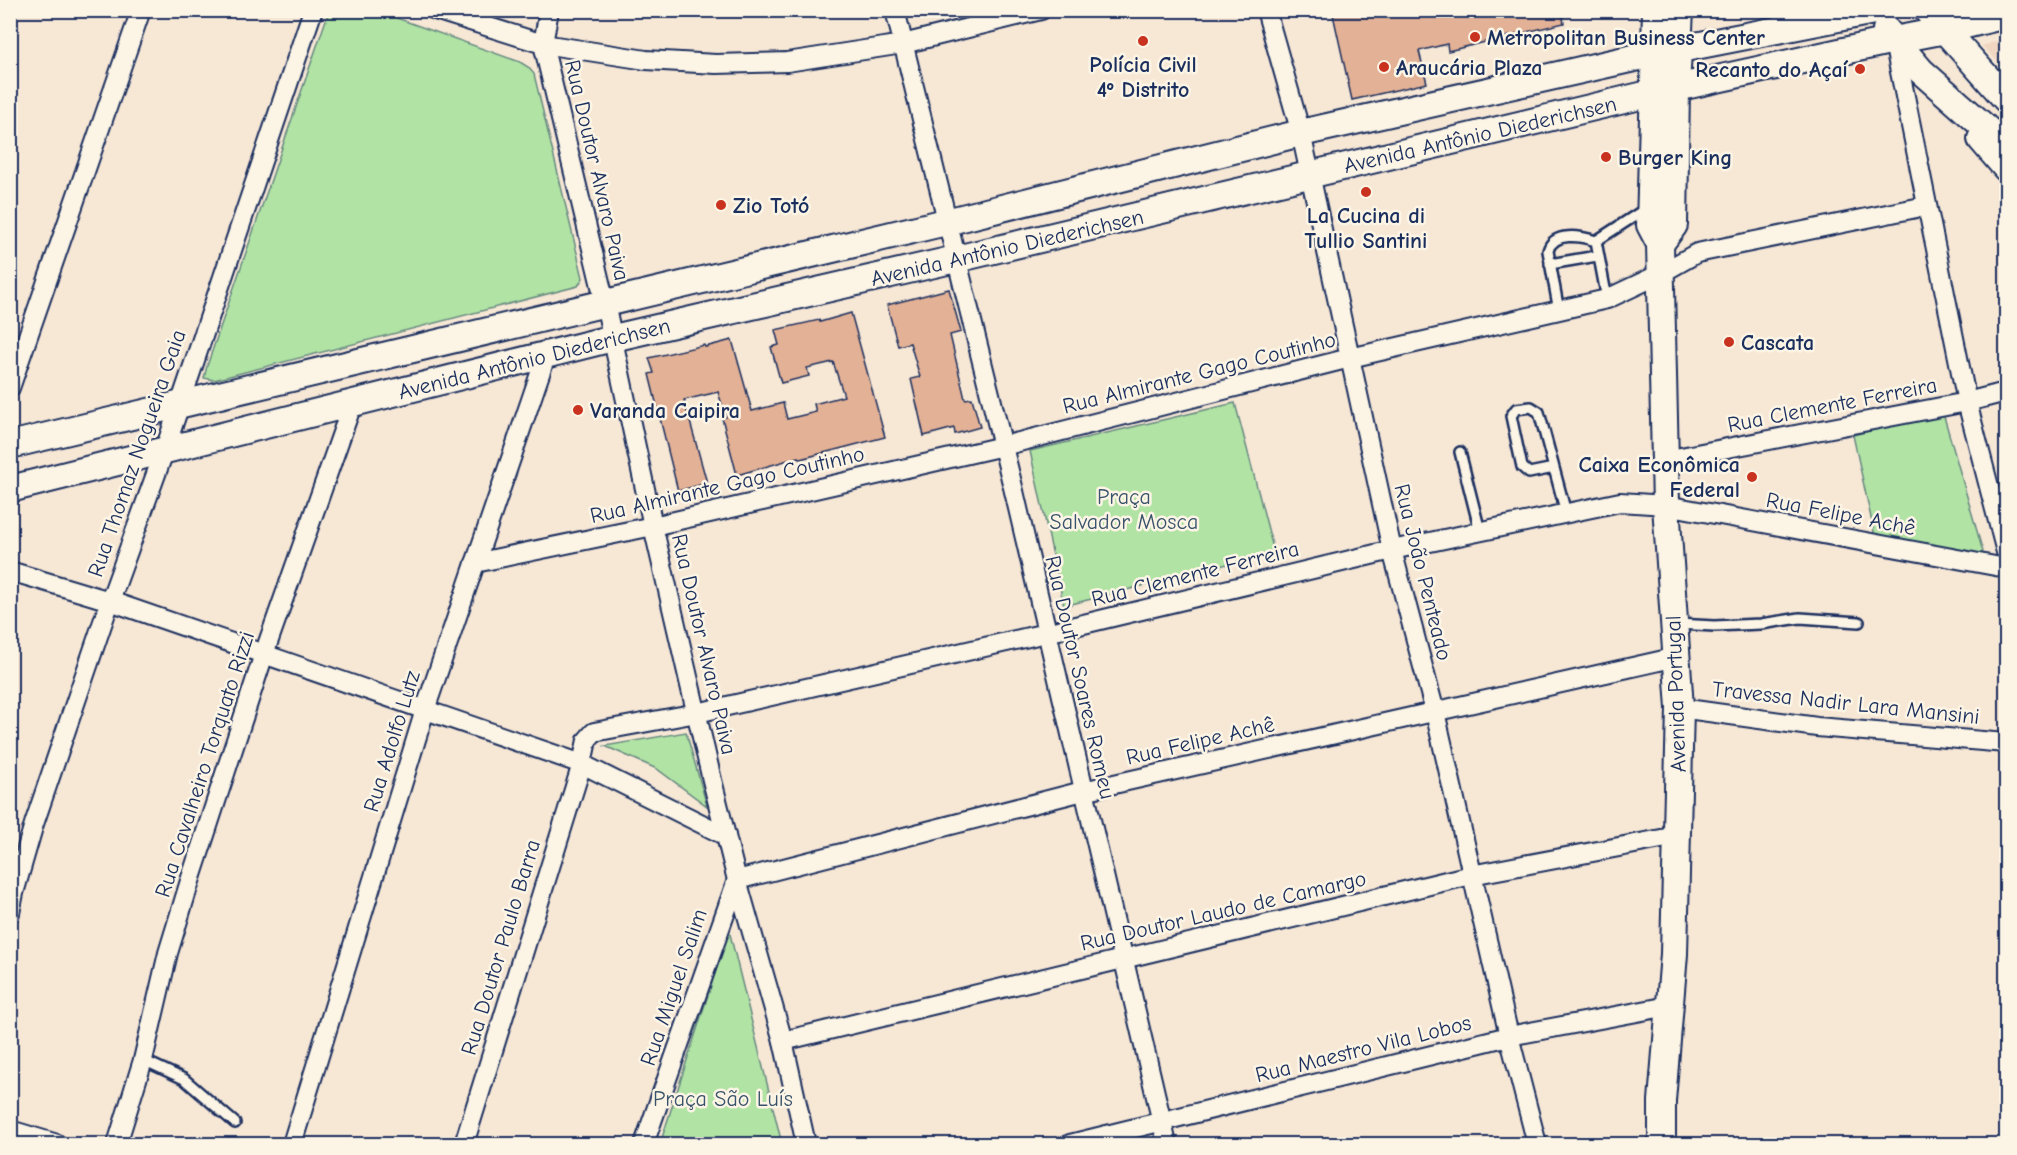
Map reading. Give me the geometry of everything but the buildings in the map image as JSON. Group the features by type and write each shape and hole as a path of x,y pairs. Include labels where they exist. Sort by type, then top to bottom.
{"main road":[{"name":"Avenida Portugal","path":"1656,10 1666,52"},
{"name":"Avenida Portugal","path":"1662,1144 1674,954 1680,708 1666,505 1660,244 1650,225 1650,206 1664,91 1666,52 1680,10"},
{"path":"1927,10 2007,99"},
{"name":"Avenida Antônio Diederichsen","path":"10,445 946,222 1301,133 1666,52 1874,11"},
{"path":"1874,11 1894,40 2007,168"},
{"name":"Avenida Antônio Diederichsen","path":"10,489 613,338 1664,91 2007,15"},
{"path":"1921,71 2007,146"},
{"name":"Avenida Portugal","path":"1660,244 1674,225 1664,91"}],"street":[{"path":"10,388 141,10"},
{"name":"Rua Thomaz Nogueira Gaia","path":"10,913 34,824 110,601 164,452 313,10"},
{"path":"435,10 543,44 646,60 716,64 787,62 903,44 1041,10"},
{"name":"Rua Doutor Alvaro Paiva","path":"549,10 543,44 605,303 653,526 736,880 783,1041 806,1144"},
{"name":"Rua Doutor Soares Romeu","path":"895,10 1003,446 1167,1144"},
{"name":"Rua João Penteado","path":"1266,10 1301,133 1392,550 1435,712 1509,1036 1537,1144"},
{"path":"1894,40 1967,402 2007,552"},
{"name":"Rua Almirante Gago Coutinho","path":"475,563 653,526 1003,446 1350,358 1559,311 1607,299 1660,274 1697,253 1926,206"},
{"name":"Rua Adolfo Lutz","path":"292,1144 425,710 546,356"},
{"name":"Rua Clemente Ferreira","path":"1665,460 1967,402 2007,392"},
{"name":"Rua Cavalheiro Torquato Rizzi","path":"117,1144 143,1060 168,953 264,654 353,402"},
{"name":"Rua Clemente Ferreira","path":"582,764 587,740 594,732 697,713 1480,531 1620,502 1666,505"},
{"name":"Rua Felipe Achê","path":"1666,505 2007,568"},
{"path":"10,571 110,601 582,764 726,836"},
{"name":"Rua Felipe Achê","path":"736,880 1083,790 1677,657"},
{"name":"Travessa Nadir Lara Mansini","path":"1680,708 1817,727 2007,743"},
{"name":"Rua Doutor Paulo Barra","path":"464,1144 582,764"},
{"name":"Rua Doutor Laudo de Camargo","path":"783,1041 1471,875 1677,836"},
{"name":"Rua Miguel Salim","path":"644,1144 736,880"},
{"name":"Rua Maestro Vila Lobos","path":"1070,1144 1509,1036 1669,1006"},
{"path":"10,1130 57,1144"}],"lane":[{"path":"1559,311 1548,251 1554,239 1580,236 1596,241 1623,226 1650,206"},
{"path":"1596,241 1607,299"},
{"path":"1550,264 1598,256"},
{"path":"1554,468 1529,473 1522,467 1511,416 1516,409 1531,407 1539,412 1554,468 1566,513"},
{"path":"1461,452 1480,531"},
{"path":"1674,624 1714,626 1761,624 1800,618 1858,621"},
{"path":"143,1060 184,1079 235,1124"}],"shaded area":[{"path":"2006,38 2006,70 1982,46"}],"green space":[{"path":"329,11 377,11 520,62 528,67 534,74 583,278 578,286 214,380 204,378 207,366"},
{"name":"Praça Salvador Mosca","path":"1235,403 1274,552 1064,606 1030,451"},
{"path":"1943,413 1983,552 1981,557 1876,541 1853,435"},
{"path":"686,732 707,806 657,769 605,746"},
{"name":"Praça São Luís","path":"729,930 782,1144 660,1144"}],"place":[{"name":"Metropolitan Business Center","path":"1475,37"},
{"name":"Polícia Civil 4º Distrito","path":"1143,41"},
{"name":"Araucária Plaza","path":"1384,67"},
{"name":"Recanto do Açaí","path":"1860,69"},
{"name":"Burger King","path":"1606,157"},
{"name":"La Cucina di Tullio Santini","path":"1366,192"},
{"name":"Zio Totó","path":"721,205"},
{"name":"Cascata","path":"1729,342"},
{"name":"Varanda Caipira","path":"578,410"},
{"name":"Caixa Econômica Federal","path":"1752,477"}]}
